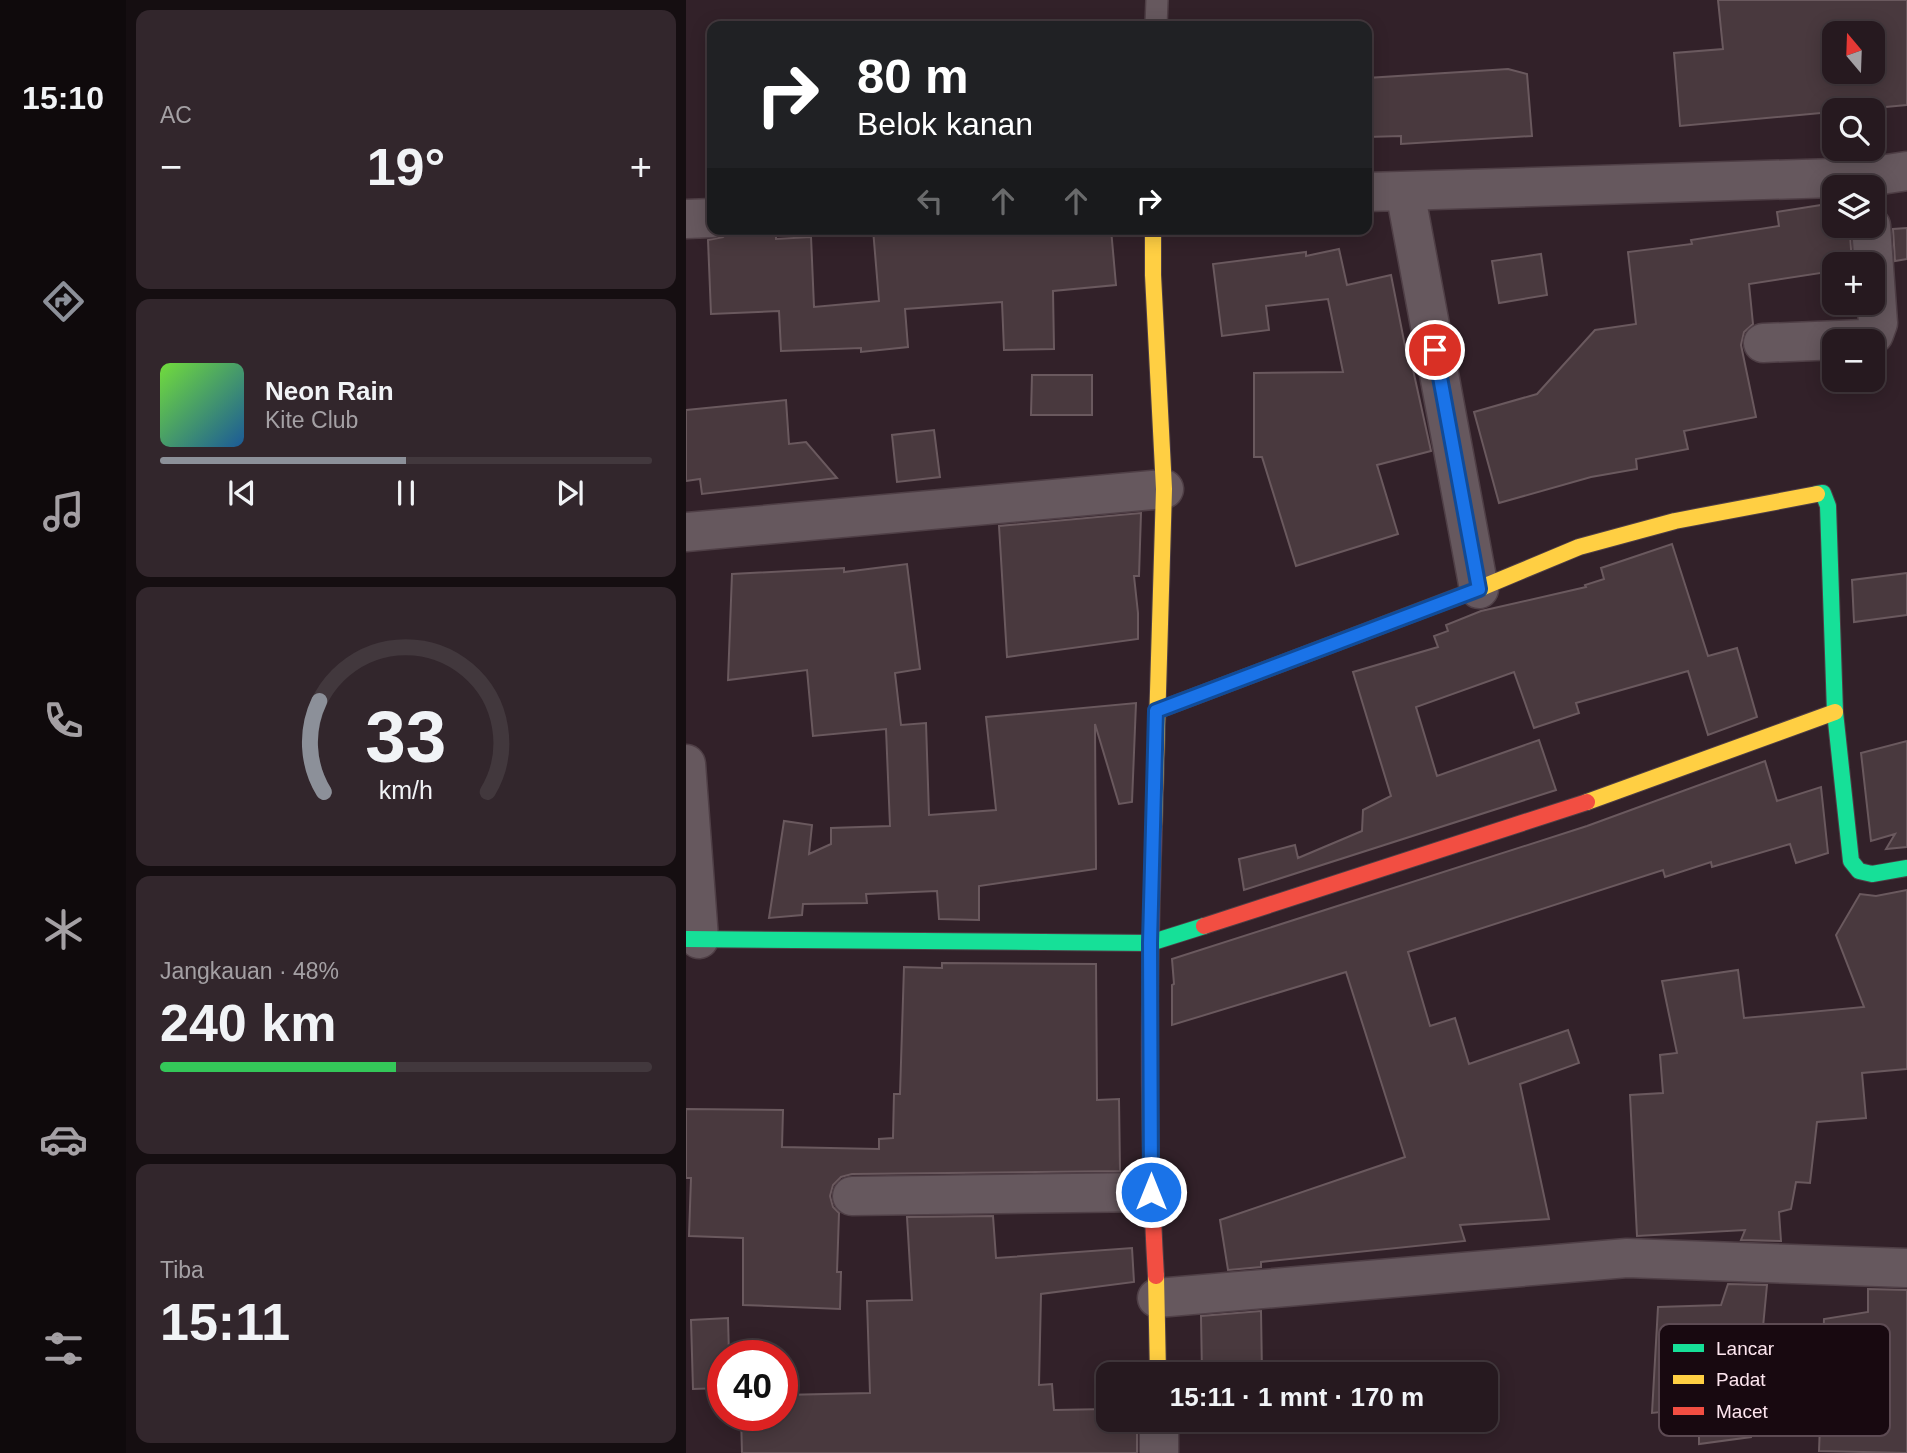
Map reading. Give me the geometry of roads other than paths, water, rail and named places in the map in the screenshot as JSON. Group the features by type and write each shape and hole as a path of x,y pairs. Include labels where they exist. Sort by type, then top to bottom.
{"street":[{"path":"1885,177 1907,171"},
{"path":"1372,192 1822,183"},
{"path":"1405,191 1479,589"},
{"path":"686,219 707,218"},
{"path":"1153,235 1164,489 1150,943 1151,1192 1158,1362"},
{"path":"1763,343 1864,339 1874,334 1878,323 1872,238"},
{"path":"686,532 1164,489"},
{"path":"1156,711 1479,589 1579,547 1675,521 1823,493 1828,506 1835,712 1851,861 1859,871 1872,874 1907,869"},
{"path":"686,764 692,939 1150,943 1580,805 1835,712"},
{"path":"852,1196 1151,1192"},
{"path":"1157,1298 1627,1258 1907,1268"},
{"path":"1159,1432 1159,1453"}],"lane":[{"path":"1156,21 1157,0"}]}
